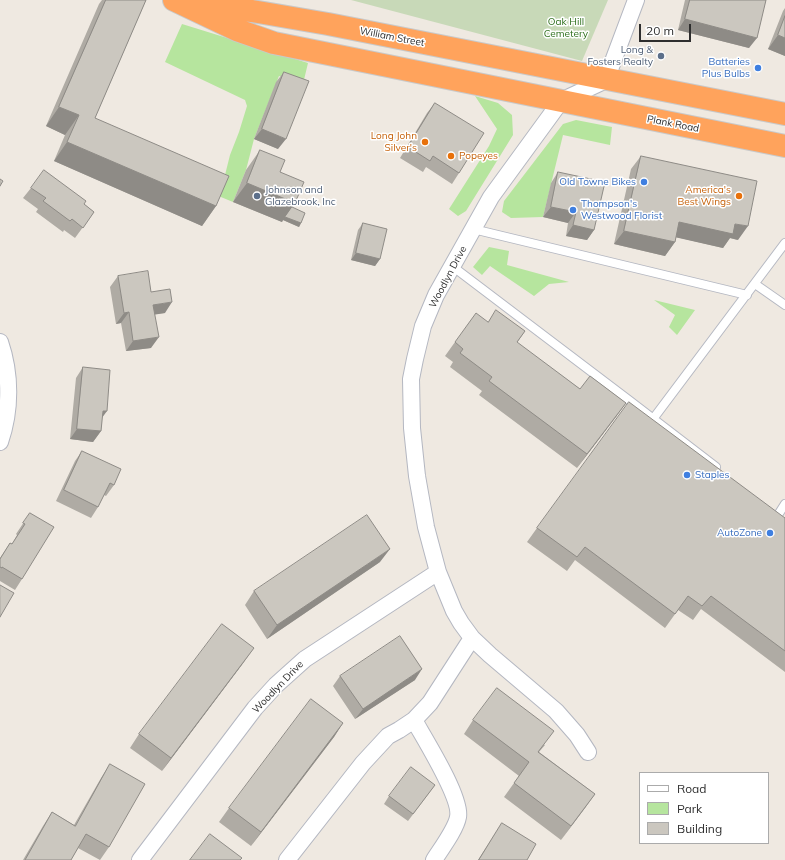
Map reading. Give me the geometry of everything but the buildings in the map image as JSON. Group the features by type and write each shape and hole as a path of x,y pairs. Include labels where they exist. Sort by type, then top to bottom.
{"highway":[{"name":"William Street","path":"175,1 252,11 328,24 606,80"},
{"name":"William Street","path":"175,1 237,30 274,43 561,101"},
{"path":"606,80 785,114"},
{"name":"Plank Road","path":"561,101 785,146"}],"street":[{"path":"561,101 606,80 636,0"},
{"name":"Woodlyn Drive","path":"561,101 491,197 436,295 423,326 411,380 412,428 417,476 426,527 438,572 454,611 472,638 556,711 588,752"},
{"path":"0,342 8,378 8,406 4,432 0,442"},
{"name":"Woodlyn Drive","path":"140,860 255,708 276,685 305,659 438,572"},
{"path":"287,860 362,763 388,736 414,720 430,703 472,638"},
{"path":"414,720 446,777 458,806 458,816 455,827 434,860"}],"lane":[{"path":"473,229 747,295"},
{"path":"654,419 785,243"},
{"path":"452,266 724,473"},
{"path":"755,284 785,305"},
{"path":"785,504 775,512 785,520"}],"green space":[{"name":"Oak Hill Cemetery","path":"351,0 608,0 582,61"},
{"path":"182,24 308,63 303,84 279,76 254,139 246,170 233,202 216,195 222,187 230,155 247,106 245,100 165,62"},
{"path":"475,96 498,103 512,115 513,135 466,211 458,216 449,209 489,146 497,129"},
{"path":"576,120 612,127 610,145 563,135 543,217 511,218 502,212 504,201 563,124"},
{"path":"489,247 509,251 507,265 569,282 549,284 534,296 490,266 482,275 473,267"},
{"path":"654,300 695,310 677,335 669,327 675,315"}],"place":[{"name":"Long & Fosters Realty","path":"661,56"},
{"name":"Batteries Plus Bulbs","path":"758,68"},
{"name":"Long John Silver's","path":"425,142"},
{"name":"Popeyes","path":"451,156"},
{"name":"Old Towne Bikes","path":"644,182"},
{"name":"Johnson and Glazebrook, Inc","path":"257,196"},
{"name":"America's Best Wings","path":"739,196"},
{"name":"Thompson's Westwood Florist","path":"573,210"},
{"name":"Staples","path":"687,475"},
{"name":"AutoZone","path":"770,533"}]}
